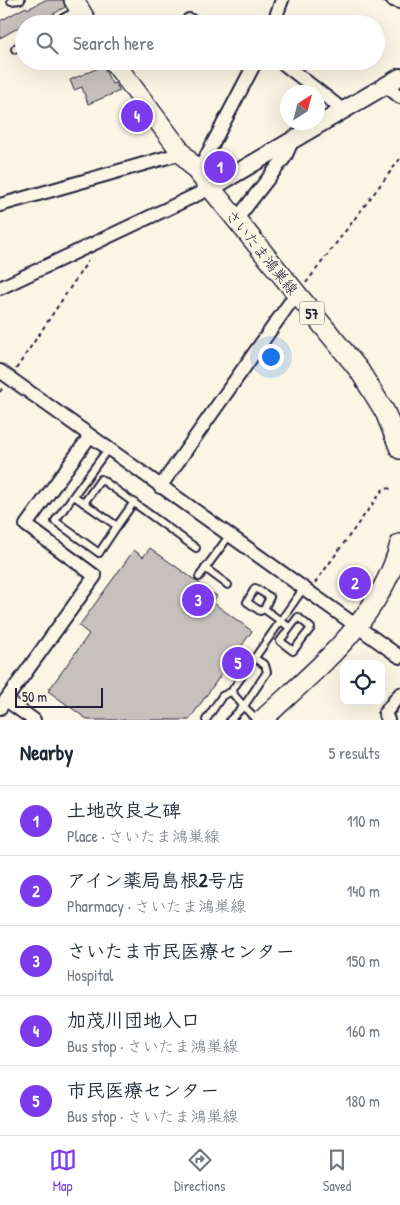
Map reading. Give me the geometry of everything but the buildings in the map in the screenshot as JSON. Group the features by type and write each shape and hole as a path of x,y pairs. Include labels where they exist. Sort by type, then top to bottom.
{"main road":[{"name":"さいたま鴻巣線","path":"120,70 182,154 373,389 400,448"},
{"path":"262,720 336,650 356,627 389,576 400,544"}],"street":[{"path":"276,15 282,0"},
{"path":"393,0 400,2"},
{"path":"198,172 251,70"},
{"path":"292,70 343,110"},
{"path":"0,288 211,188 400,77"},
{"path":"386,86 400,97"},
{"path":"236,220 285,156 293,139"},
{"path":"0,205 182,154"},
{"path":"160,487 296,294"},
{"path":"5,374 305,591 400,657"},
{"path":"34,720 3,704 95,576 26,525 90,436"},
{"path":"388,720 385,713 400,694"}],"lane":[{"path":"11,1 21,0"},
{"path":"108,449 55,521 99,553 134,502"},
{"path":"84,503 101,479 196,548"},
{"path":"74,496 117,526"},
{"path":"199,577 229,536"},
{"path":"205,568 228,585"},
{"path":"206,720 222,696 233,691 280,621 305,591"},
{"path":"264,609 289,627"},
{"path":"298,617 311,628 293,651 280,641 289,627 298,617"},
{"path":"230,720 244,706 267,672 266,667 254,658"},
{"path":"233,691 234,695 256,720"}],"path":[{"path":"296,294 400,159"},
{"path":"5,374 102,240"},
{"path":"305,591 384,488 392,489"}],"waterway":[{"path":"380,0 391,3"},
{"path":"389,717 395,712 400,703"}],"place":[{"name":"加茂川団地入口","path":"137,116"},
{"name":"土地改良之碑","path":"220,167"},
{"name":"アイン薬局島根2号店","path":"355,583"},
{"name":"さいたま市民医療センター","path":"198,600"},
{"name":"市民医療センター","path":"238,663"}]}
